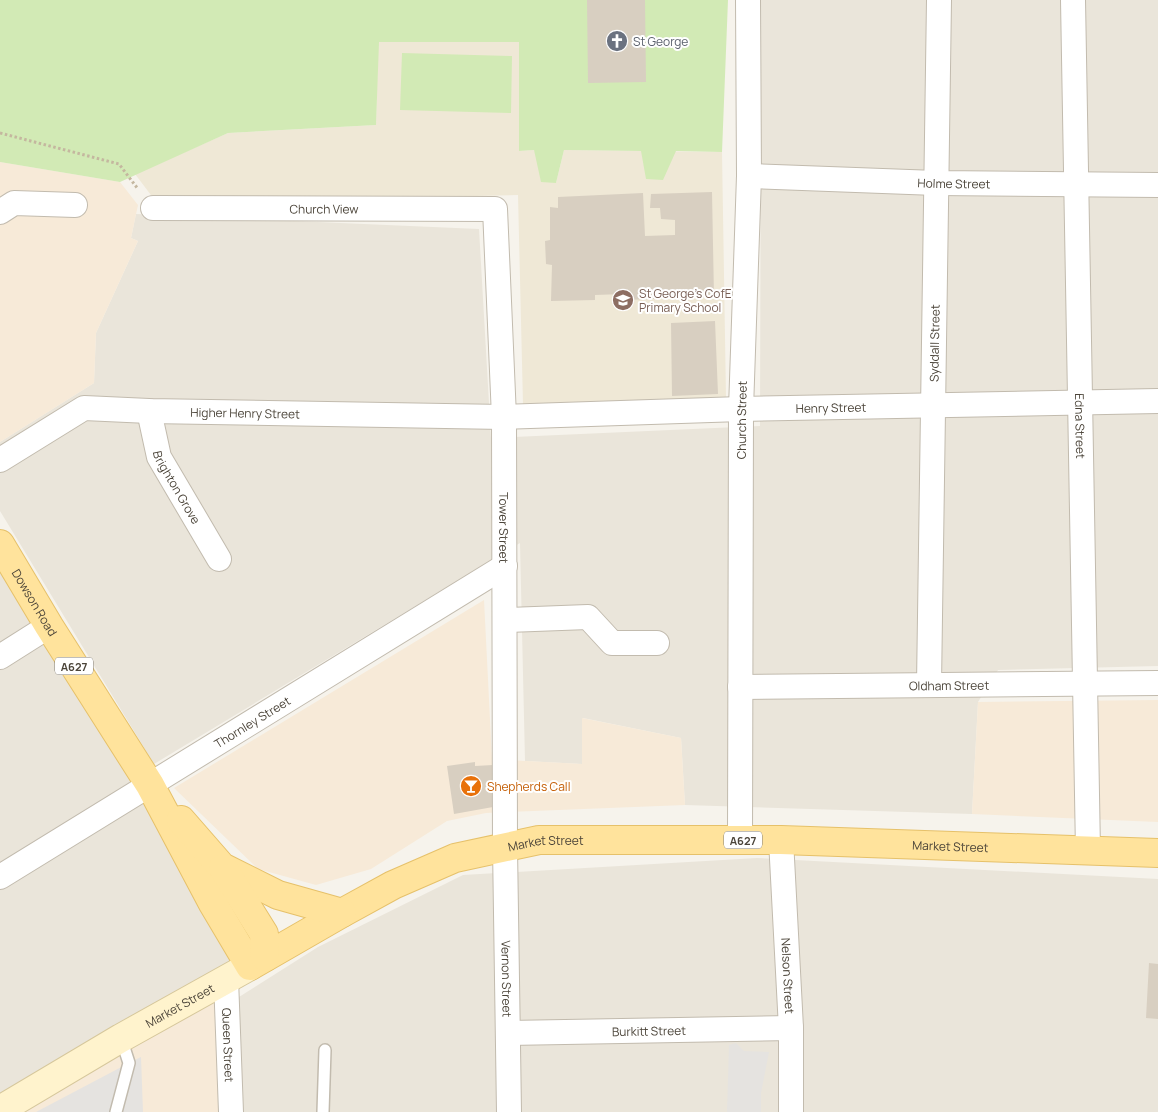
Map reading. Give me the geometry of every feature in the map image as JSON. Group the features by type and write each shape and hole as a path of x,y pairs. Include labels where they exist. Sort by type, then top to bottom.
{"main road":[{"name":"Dowson Road","path":"0,544 49,626 150,785 212,902 258,961"},
{"name":"Dowson Road","path":"150,785 222,866 278,895 342,912"},
{"name":"Market Street","path":"0,1110 121,1038 342,912 393,885 455,858 539,840 781,840 1158,853"},
{"name":"A627","path":"222,866 264,934 258,961"}],"street":[{"name":"Church Street","path":"740,840 741,409 749,176 748,0"},
{"name":"Syddall Street","path":"929,685 939,0"},
{"name":"Edna Street","path":"1073,0 1088,851"},
{"name":"Holme Street","path":"749,176 936,183 1158,185"},
{"path":"0,212 14,203 75,205"},
{"name":"Church View","path":"153,208 495,209"},
{"name":"Tower Street","path":"495,209 504,417 505,847"},
{"name":"Henry Street","path":"504,417 741,409 1158,402"},
{"name":"Higher Henry Street","path":"0,460 84,408 149,411 504,417"},
{"name":"Brighton Grove","path":"149,411 159,456 219,560"},
{"name":"Thornley Street","path":"0,877 505,566"},
{"path":"505,620 588,617 612,643 657,643"},
{"path":"0,657 49,626"},
{"name":"Oldham Street","path":"740,687 1158,683"},
{"name":"Nelson Street","path":"781,840 791,1028 791,1112"},
{"name":"Vernon Street","path":"505,847 510,1112"},
{"name":"Queen Street","path":"226,979 231,1112"},
{"name":"Burkitt Street","path":"508,1032 791,1028"}],"lane":[{"path":"116,1112 129,1063 121,1038"},
{"path":"323,1112 325,1050"}],"path":[{"path":"0,133 119,164 153,208"}],"shaded area":[{"path":"758,0 1158,0 1158,666 998,670 978,702 972,814 685,805 681,738 583,718 582,764 525,761 520,543 154,764 0,511 0,442 94,383 96,333 138,241 131,238 136,214 479,229 491,438 760,426 761,45"},
{"name":"St George's CofE Primary School","path":"378,42 519,42 519,151 534,150 556,183 564,150 722,152 726,398 523,404 518,195 157,203 135,174 228,133 376,125"},
{"path":"0,162 120,182 138,205 131,238 138,241 96,333 94,383 0,442"},
{"path":"0,544 250,966 0,1110"},
{"path":"484,600 492,759 582,764 582,718 681,738 685,805 486,813 447,821 371,869 316,885 258,869 174,788"},
{"path":"1158,700 1158,822 972,814 978,702"},
{"path":"757,858 1158,879 1158,1112 242,1112 239,997 318,947 463,875"},
{"path":"226,979 231,1112 0,1112"},
{"path":"736,1043 744,1051 769,1052 761,1093 761,1112 727,1112 729,1045"},
{"path":"141,1057 143,1112 36,1112 129,1063"}],"green space":[{"path":"0,0 728,0 722,152 676,151 663,180 646,179 641,151 564,150 556,183 541,182 534,150 519,151 519,42 379,42 376,125 228,133 120,182 0,162"},
{"path":"402,53 512,56 511,113 400,110"}],"building":[{"name":"St George","path":"587,0 645,0 646,82 588,83"},
{"name":"St George's CofE Primary School","path":"712,192 714,297 624,300 623,294 595,295 595,300 551,301 552,265 546,264 545,241 550,240 550,207 558,208 558,197 643,193 645,236 675,235 675,220 661,219 660,208 650,208 651,194"},
{"name":"St George's CofE Primary School","path":"715,321 718,394 672,396 671,323"},
{"name":"Shepherds Call","path":"475,762 475,766 493,765 493,807 454,814 447,766"},
{"path":"1149,963 1158,964 1158,1019 1146,1018"}],"place":[{"name":"St George","path":"617,41"},
{"name":"St George's CofE Primary School","path":"623,300"},
{"name":"Shepherds Call","path":"471,786"}]}
